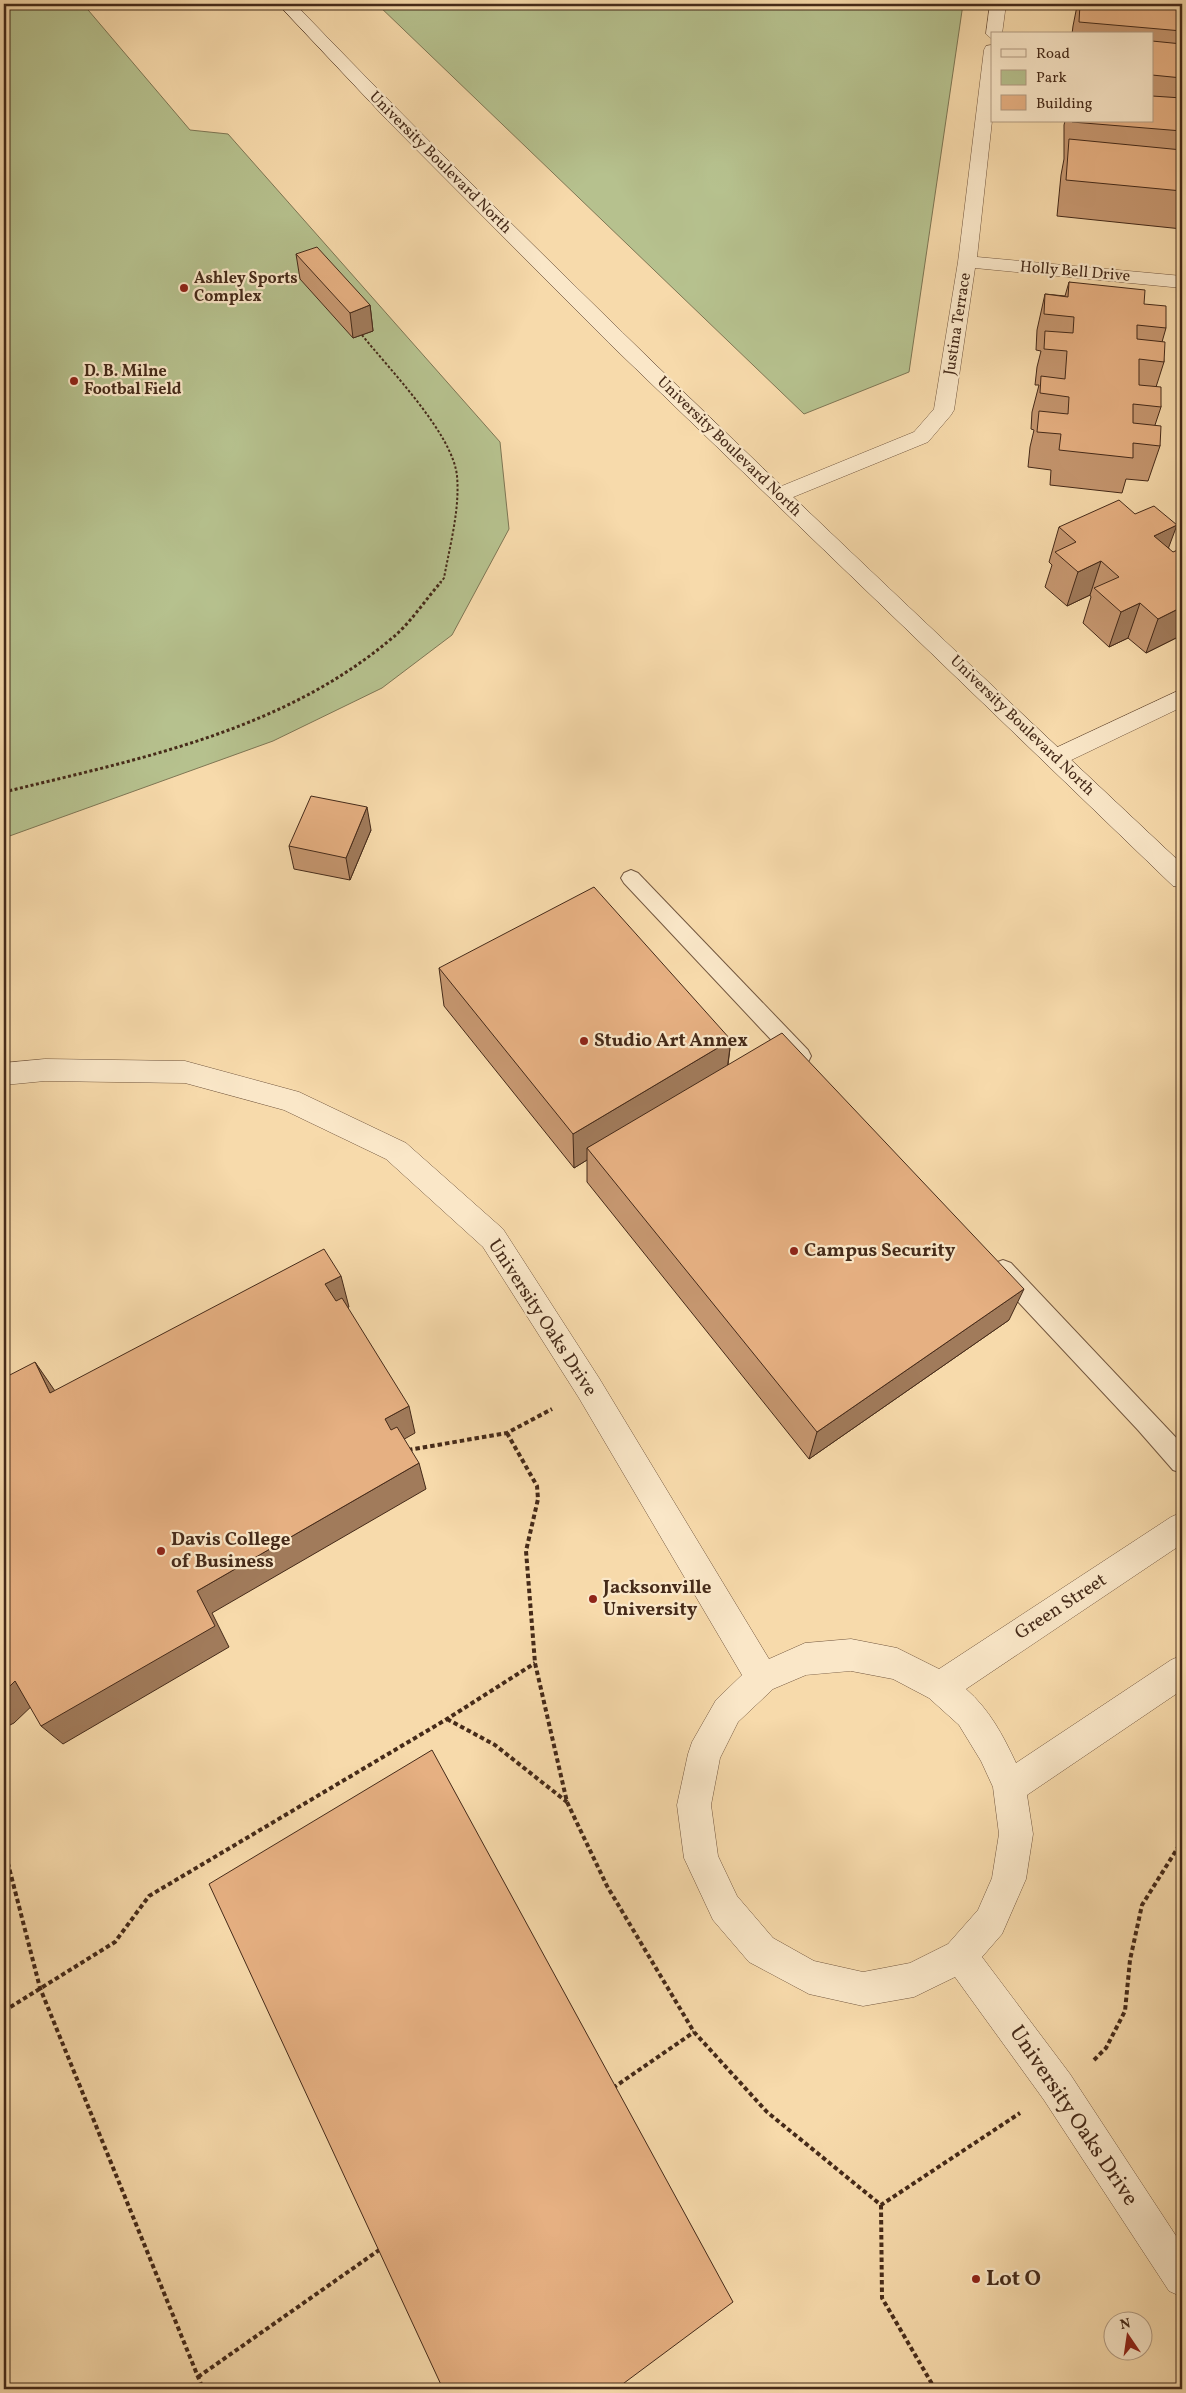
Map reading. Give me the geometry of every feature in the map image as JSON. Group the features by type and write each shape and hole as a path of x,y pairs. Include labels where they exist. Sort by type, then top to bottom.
{"street":[{"name":"University Boulevard North","path":"286,4 384,108 505,230 779,496 1182,879"},
{"path":"994,32 998,4"},
{"name":"Justina Terrace","path":"779,496 921,437 944,410 967,262 991,58"},
{"name":"Holly Bell Drive","path":"967,262 1182,282"},
{"path":"1055,758 1182,697"},
{"name":"University Oaks Drive","path":"4,1074 45,1070 185,1072 290,1100 396,1151 493,1238 589,1388 762,1678"},
{"name":"Green Street","path":"940,1687 1182,1527"},
{"path":"851,1655 897,1664 940,1687 970,1714 993,1749 1009,1787 1016,1834 1009,1880 990,1922 960,1956 914,1980 863,1989 809,1977 761,1950 725,1908 701,1858 694,1804 704,1754 727,1711 762,1678 805,1659 851,1655"},
{"path":"1009,1787 1182,1671"},
{"name":"University Oaks Drive","path":"960,1956 1057,2087 1182,2278"}],"lane":[{"path":"631,878 814,1071"},
{"path":"991,1257 1147,1422 1182,1462"}],"path":[{"path":"4,792 165,753 268,715 341,677 392,638 444,578 455,520 457,475 442,434 362,334"},
{"path":"404,1450 507,1433 589,1388"},
{"path":"4,2011 115,1942 149,1896 447,1719 535,1663"},
{"path":"447,1719 478,1733 517,1760 567,1802"},
{"path":"4,1848 40,1988 202,2389"},
{"path":"613,2088 694,2032"},
{"path":"881,2205 882,2298 935,2389"},
{"path":"198,2377 386,2244"}],"green space":[{"name":"Ashley Sports Complex","path":"4,4 83,4 190,130 228,134 500,442 509,529 452,635 382,688 273,741 4,838"},
{"path":"377,4 963,4 909,372 804,414"}],"building":[{"path":"1080,4 1182,4 1182,31 1079,22"},
{"path":"1154,41 1182,44 1182,78 1154,75"},
{"path":"1154,96 1182,98 1182,131 1072,122 1154,122"},
{"path":"1069,139 1182,150 1182,191 1066,180"},
{"path":"317,247 370,305 350,313 296,254"},
{"path":"1069,282 1145,290 1144,304 1166,306 1166,328 1137,325 1137,339 1165,342 1164,362 1139,359 1139,385 1161,387 1161,407 1133,404 1133,423 1161,426 1160,446 1133,443 1133,458 1059,450 1061,434 1037,432 1039,411 1068,414 1069,397 1040,393 1041,376 1065,379 1067,351 1044,349 1045,331 1073,333 1074,317 1044,314 1045,294 1068,297"},
{"path":"1119,500 1135,514 1154,506 1177,525 1154,536 1173,552 1182,548 1182,607 1158,619 1140,603 1121,612 1094,588 1119,577 1101,561 1078,572 1055,552 1076,542 1059,527"},
{"path":"311,796 367,807 346,858 289,846"},
{"name":"Studio Art Annex","path":"594,887 731,1040 573,1134 439,968"},
{"name":"Campus Security","path":"782,1033 1024,1289 817,1432 587,1148"},
{"name":"Davis College of Business","path":"324,1249 341,1276 325,1284 336,1301 342,1298 409,1406 385,1419 391,1430 397,1427 419,1463 197,1591 215,1626 41,1726 15,1681 4,1692 4,1378 35,1362 50,1393"},
{"path":"432,1750 733,2302 616,2389 443,2389 209,1884"}],"place":[{"name":"Ashley Sports Complex","path":"184,288"},
{"name":"D. B. Milne Footbal Field","path":"74,381"},
{"name":"Studio Art Annex","path":"584,1041"},
{"name":"Campus Security","path":"794,1251"},
{"name":"Davis College of Business","path":"161,1551"},
{"name":"Jacksonville University","path":"593,1599"},
{"name":"Lot O","path":"976,2279"}]}
